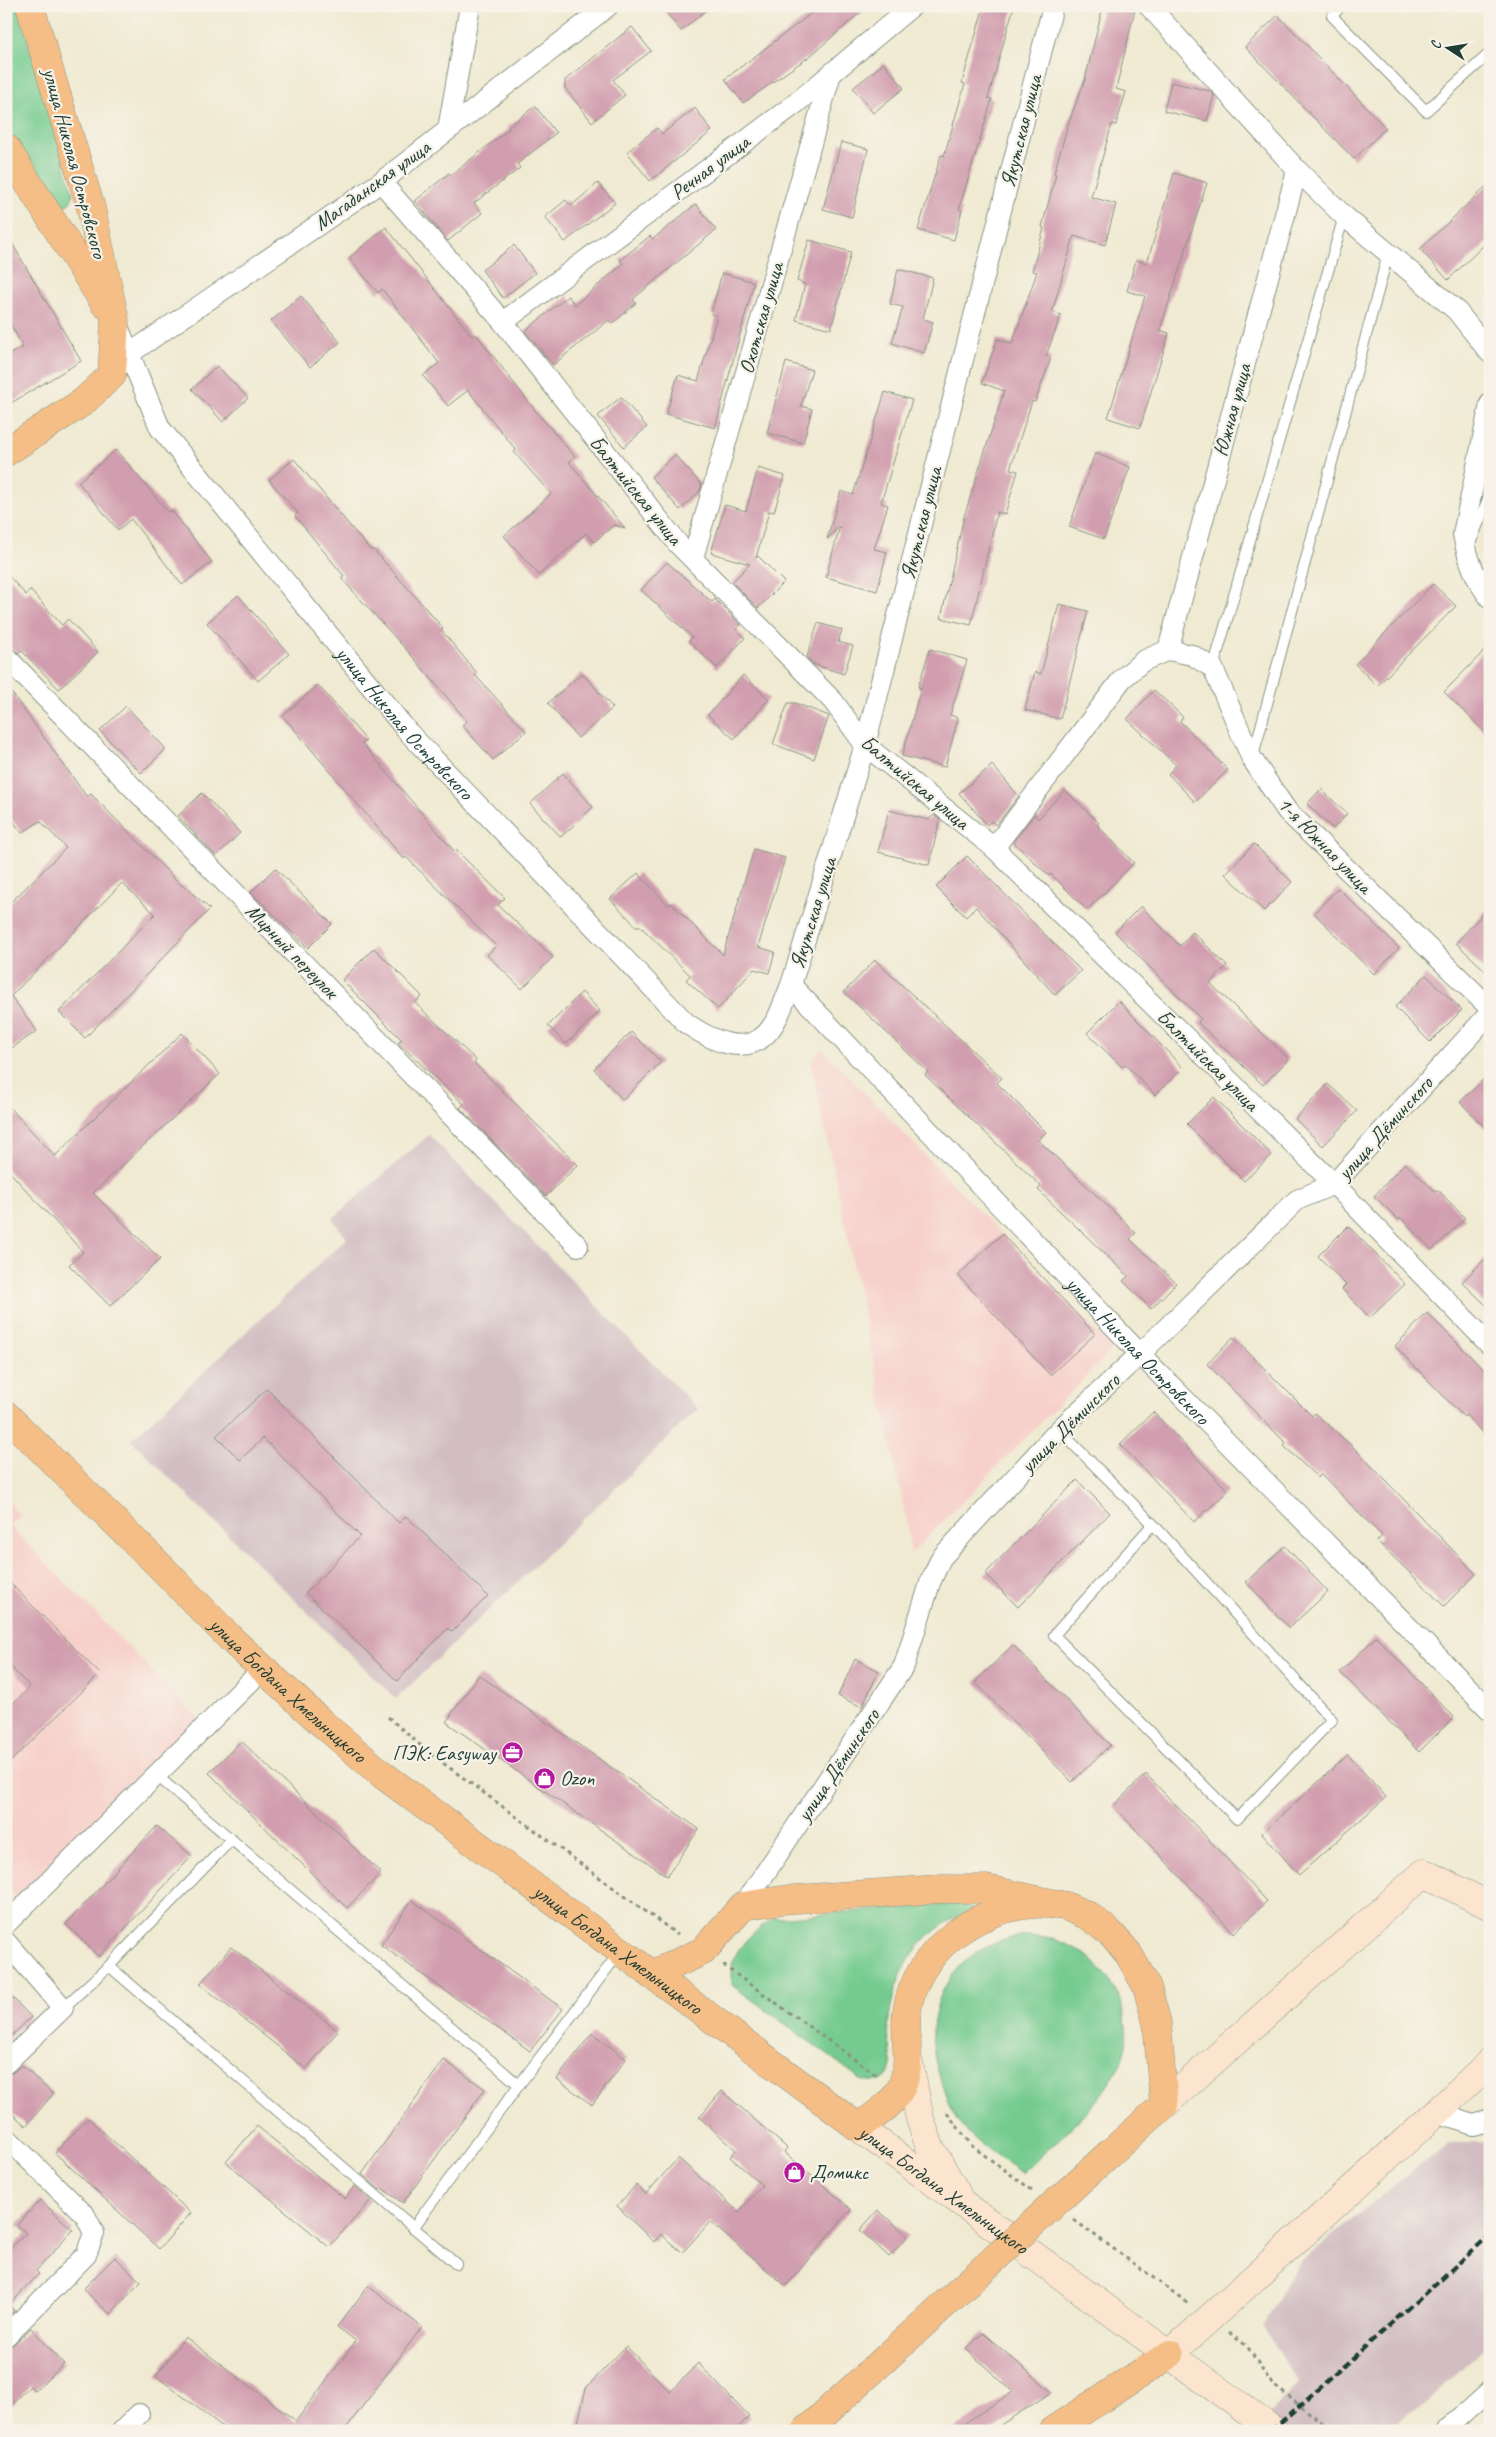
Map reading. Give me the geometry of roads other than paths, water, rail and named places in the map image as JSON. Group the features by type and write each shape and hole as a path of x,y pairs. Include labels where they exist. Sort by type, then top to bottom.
{"main road":[{"name":"улица Николая Островского","path":"30,6 91,208 115,320"},
{"name":"улица Николая Островского","path":"6,148 115,320"},
{"path":"6,452 83,402 112,375 115,320"},
{"name":"улица Богдана Хмельницкого","path":"6,1415 263,1669 383,1775 651,1975 1274,2431"},
{"path":"806,2431 1110,2153 1424,1872 1490,1906"},
{"path":"651,1975 703,1950 743,1906 782,1900 939,1889 986,1889 1065,1906 1090,1916 1110,1933 1128,1953 1147,1987 1157,2023 1164,2105"},
{"path":"961,2202 930,2147 908,2080 905,2036 907,2010 914,1983 934,1953 950,1937 977,1921 1004,1910 1034,1904 1065,1906"},
{"path":"1052,2431 1170,2354 1490,2062"},
{"path":"858,2127 883,2110 908,2080"}],"street":[{"path":"448,129 470,6"},
{"name":"Магаданская улица","path":"129,354 381,182 608,6"},
{"name":"Речная улица","path":"503,322 830,77 912,6"},
{"name":"Якутская улица","path":"767,1033 780,1012 790,985 865,745 1053,6"},
{"path":"1149,6 1297,170 1344,216 1456,310 1490,353"},
{"name":"Охотская улица","path":"692,558 830,77"},
{"name":"Южная улица","path":"1168,650 1297,170"},
{"name":"Балтийская улица","path":"381,182 503,322 679,545 833,701 865,745 994,848 1334,1184 1490,1345"},
{"name":"улица Николая Островского","path":"115,320 160,428 408,732 686,1023 705,1036 727,1044 748,1044 767,1033"},
{"path":"1490,404 1463,534 1466,554 1490,598"},
{"path":"994,848 1122,678 1143,661 1168,650 1192,655 1213,668"},
{"name":"Мирный переулок","path":"6,657 578,1246"},
{"name":"1-я Южная улица","path":"1213,668 1252,759 1287,811 1490,1008"},
{"name":"улица Николая Островского","path":"790,985 1140,1354 1490,1710"},
{"name":"улица Дёминского","path":"743,1906 904,1666 930,1583 941,1558 1059,1430 1140,1354 1297,1200 1334,1184 1490,1014"},
{"path":"6,1924 263,1669"},
{"path":"6,1942 63,2008 6,2063"},
{"path":"1436,2113 1474,2125 1490,2120"},
{"path":"6,2136 85,2215 94,2232 86,2255 6,2336"},
{"path":"1445,2431 1490,2390"},
{"path":"122,2431 139,2414"}],"lane":[{"path":"1341,6 1332,16 1426,111 1490,53"},
{"path":"1213,668 1344,216"},
{"path":"1252,759 1388,254"},
{"path":"1466,554 1490,494"},
{"path":"1059,1430 1153,1524 1332,1720 1237,1819 1054,1635 1153,1524"},
{"path":"156,1775 519,2085"},
{"path":"63,2008 109,1966 232,1840"},
{"path":"413,2228 620,1952"},
{"path":"109,1966 456,2264"}],"railway":[{"path":"1271,2431 1490,2235"}],"place":[{"name":"ПЭК: Easyway","path":"512,1753"},
{"name":"Ozon","path":"544,1778"},
{"name":"Домикс","path":"794,2172"}]}
